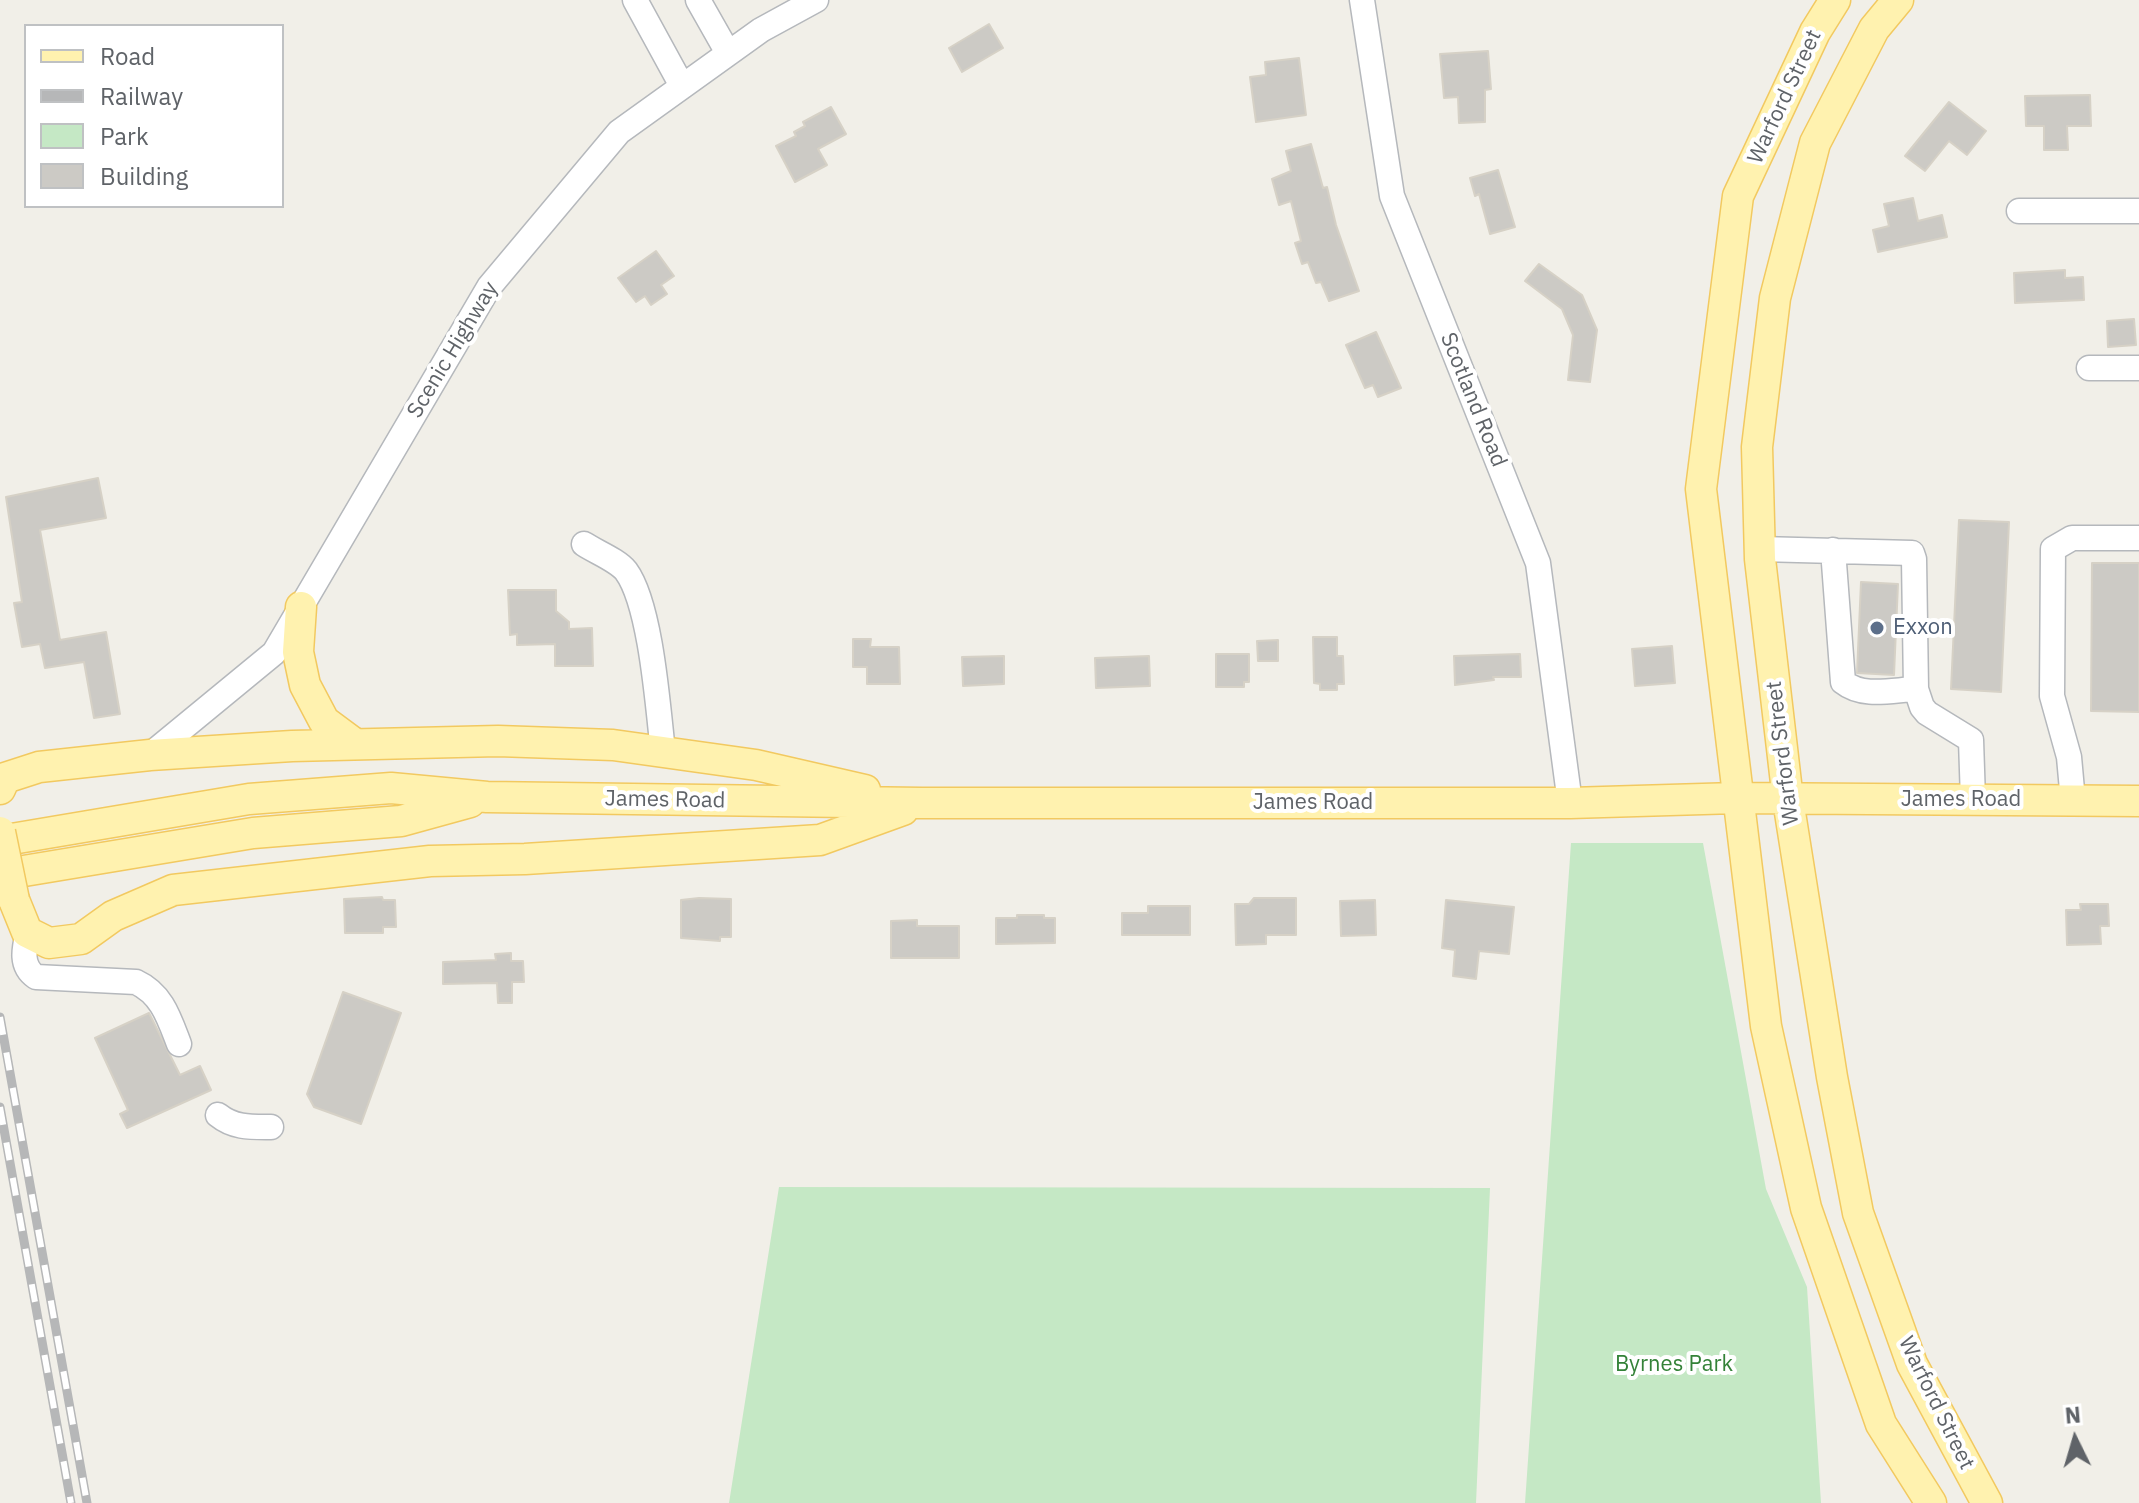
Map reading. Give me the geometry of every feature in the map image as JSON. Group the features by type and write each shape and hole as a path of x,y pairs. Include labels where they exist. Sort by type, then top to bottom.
{"main road":[{"name":"Warford Street","path":"1835,0 1815,32 1738,196 1701,489 1766,1026 1806,1208 1881,1424 1931,1503"},
{"name":"Warford Street","path":"1898,0 1874,29 1815,143 1775,298 1757,447 1760,549 1788,800 1832,1077 1858,1213 1912,1364 1987,1503"},
{"path":"301,607 298,652 305,685 324,721 355,744"},
{"path":"0,789 5,778 39,767 150,755 355,744 498,741 613,745 756,765 922,803"},
{"name":"James Road","path":"0,841 249,799 391,788 487,797 922,803 1570,803 1736,798 2139,801"},
{"name":"James Road","path":"7,888 253,833 401,821 487,797"},
{"path":"0,832 7,888 28,932 49,943 81,939 113,916 173,890 430,861 525,859 820,840 922,803"}],"street":[{"path":"635,0 682,86"},
{"path":"698,0 728,53"},
{"name":"Scenic Highway","path":"150,755 274,653 489,287 619,132 761,30 816,0"},
{"name":"Scotland Road","path":"1362,0 1392,196 1538,563 1570,803"},
{"path":"2019,211 2139,211"},
{"path":"2089,368 2139,368"},
{"path":"2073,801 2069,757 2052,696 2053,549 2072,538 2139,538"},
{"path":"584,544 625,570 640,605 654,671 663,752"},
{"path":"1760,549 1912,553 1916,689 1927,713 1971,740 1973,800"},
{"path":"1833,550 1843,682 1853,690 1871,692 1916,689"},
{"path":"28,932 23,956 28,972 36,977 136,982 149,988 165,1008 179,1044"},
{"path":"218,1115 228,1123 245,1127 271,1127"}],"green space":[{"name":"Byrnes Park","path":"1571,843 1703,843 1766,1189 1807,1287 1821,1503 1525,1503"},
{"path":"779,1187 1490,1188 1476,1503 729,1503"}],"building":[{"path":"989,24 1003,48 962,72 949,48"},
{"path":"1488,51 1491,89 1485,90 1485,122 1459,123 1458,97 1444,98 1440,54"},
{"path":"1299,58 1306,115 1256,122 1250,77 1266,75 1265,62"},
{"path":"2090,95 2091,126 2067,126 2068,150 2044,150 2044,126 2026,126 2025,96"},
{"path":"1949,102 1986,131 1967,155 1949,141 1925,171 1905,156"},
{"path":"831,107 846,134 818,149 827,165 795,182 776,146 796,136 794,132 805,126 803,122"},
{"path":"1311,144 1359,291 1329,301 1321,282 1316,283 1308,262 1302,264 1295,243 1301,241 1291,201 1279,205 1272,179 1291,171 1286,151"},
{"path":"1498,170 1515,227 1490,234 1479,194 1475,196 1470,178"},
{"path":"1913,198 1918,221 1942,215 1947,237 1878,252 1873,230 1889,226 1884,204"},
{"path":"656,251 674,276 661,285 667,294 651,305 645,296 636,302 618,278"},
{"path":"1539,264 1582,295 1597,330 1590,382 1568,380 1573,335 1562,309 1525,281"},
{"path":"2065,270 2065,278 2083,277 2084,300 2015,303 2014,273"},
{"path":"2134,319 2136,345 2108,347 2107,321"},
{"path":"1376,332 1401,388 1378,397 1373,385 1365,388 1346,345"},
{"path":"98,478 106,518 40,530 60,640 106,632 120,714 94,718 84,662 45,668 40,644 22,647 14,603 22,602 6,497"},
{"path":"1959,520 2009,522 2001,692 1951,689"},
{"path":"2092,563 2139,563 2139,712 2091,711"},
{"name":"Exxon","path":"1861,582 1898,584 1894,675 1857,673"},
{"path":"508,590 556,590 556,611 569,622 569,629 592,628 593,666 555,666 555,644 517,645 517,634 510,635"},
{"path":"1313,637 1337,637 1337,656 1343,656 1344,684 1337,684 1337,690 1320,690 1320,684 1314,683"},
{"path":"853,639 871,639 870,647 899,647 900,684 867,684 867,667 853,667"},
{"path":"1278,640 1278,661 1258,661 1257,641"},
{"path":"1672,646 1675,683 1635,686 1632,649"},
{"path":"1216,654 1249,654 1249,682 1244,682 1244,687 1216,687"},
{"path":"1520,654 1521,677 1493,677 1494,680 1455,685 1454,656"},
{"path":"1004,656 1004,684 963,686 962,657"},
{"path":"1149,656 1150,686 1096,688 1095,658"},
{"path":"382,897 383,900 395,900 396,927 383,927 383,933 345,933 344,899"},
{"path":"1254,898 1296,898 1296,935 1266,935 1266,944 1236,945 1235,904 1249,904"},
{"path":"731,899 731,937 720,937 720,941 681,938 681,900"},
{"path":"1375,900 1376,935 1341,936 1340,901"},
{"path":"1446,900 1514,907 1509,954 1479,951 1476,979 1453,976 1455,950 1442,948"},
{"path":"2080,904 2108,904 2109,926 2100,926 2101,944 2067,945 2066,910 2081,910"},
{"path":"1148,906 1190,906 1190,935 1122,935 1122,913 1148,913"},
{"path":"1017,915 1055,918 1055,943 996,944 996,918 1017,918"},
{"path":"917,920 917,926 959,926 959,958 891,958 891,921"},
{"path":"511,953 511,961 523,961 524,982 512,982 512,1003 498,1003 497,983 443,984 443,962 496,960 495,954"},
{"path":"343,992 401,1013 361,1124 314,1107 307,1094"},
{"path":"149,1013 180,1075 200,1066 211,1090 127,1128 120,1114 128,1110 95,1038"}],"railway":[{"path":"0,1017 87,1503"},
{"path":"0,1107 71,1503"}],"place":[{"name":"Exxon","path":"1877,628"}]}
